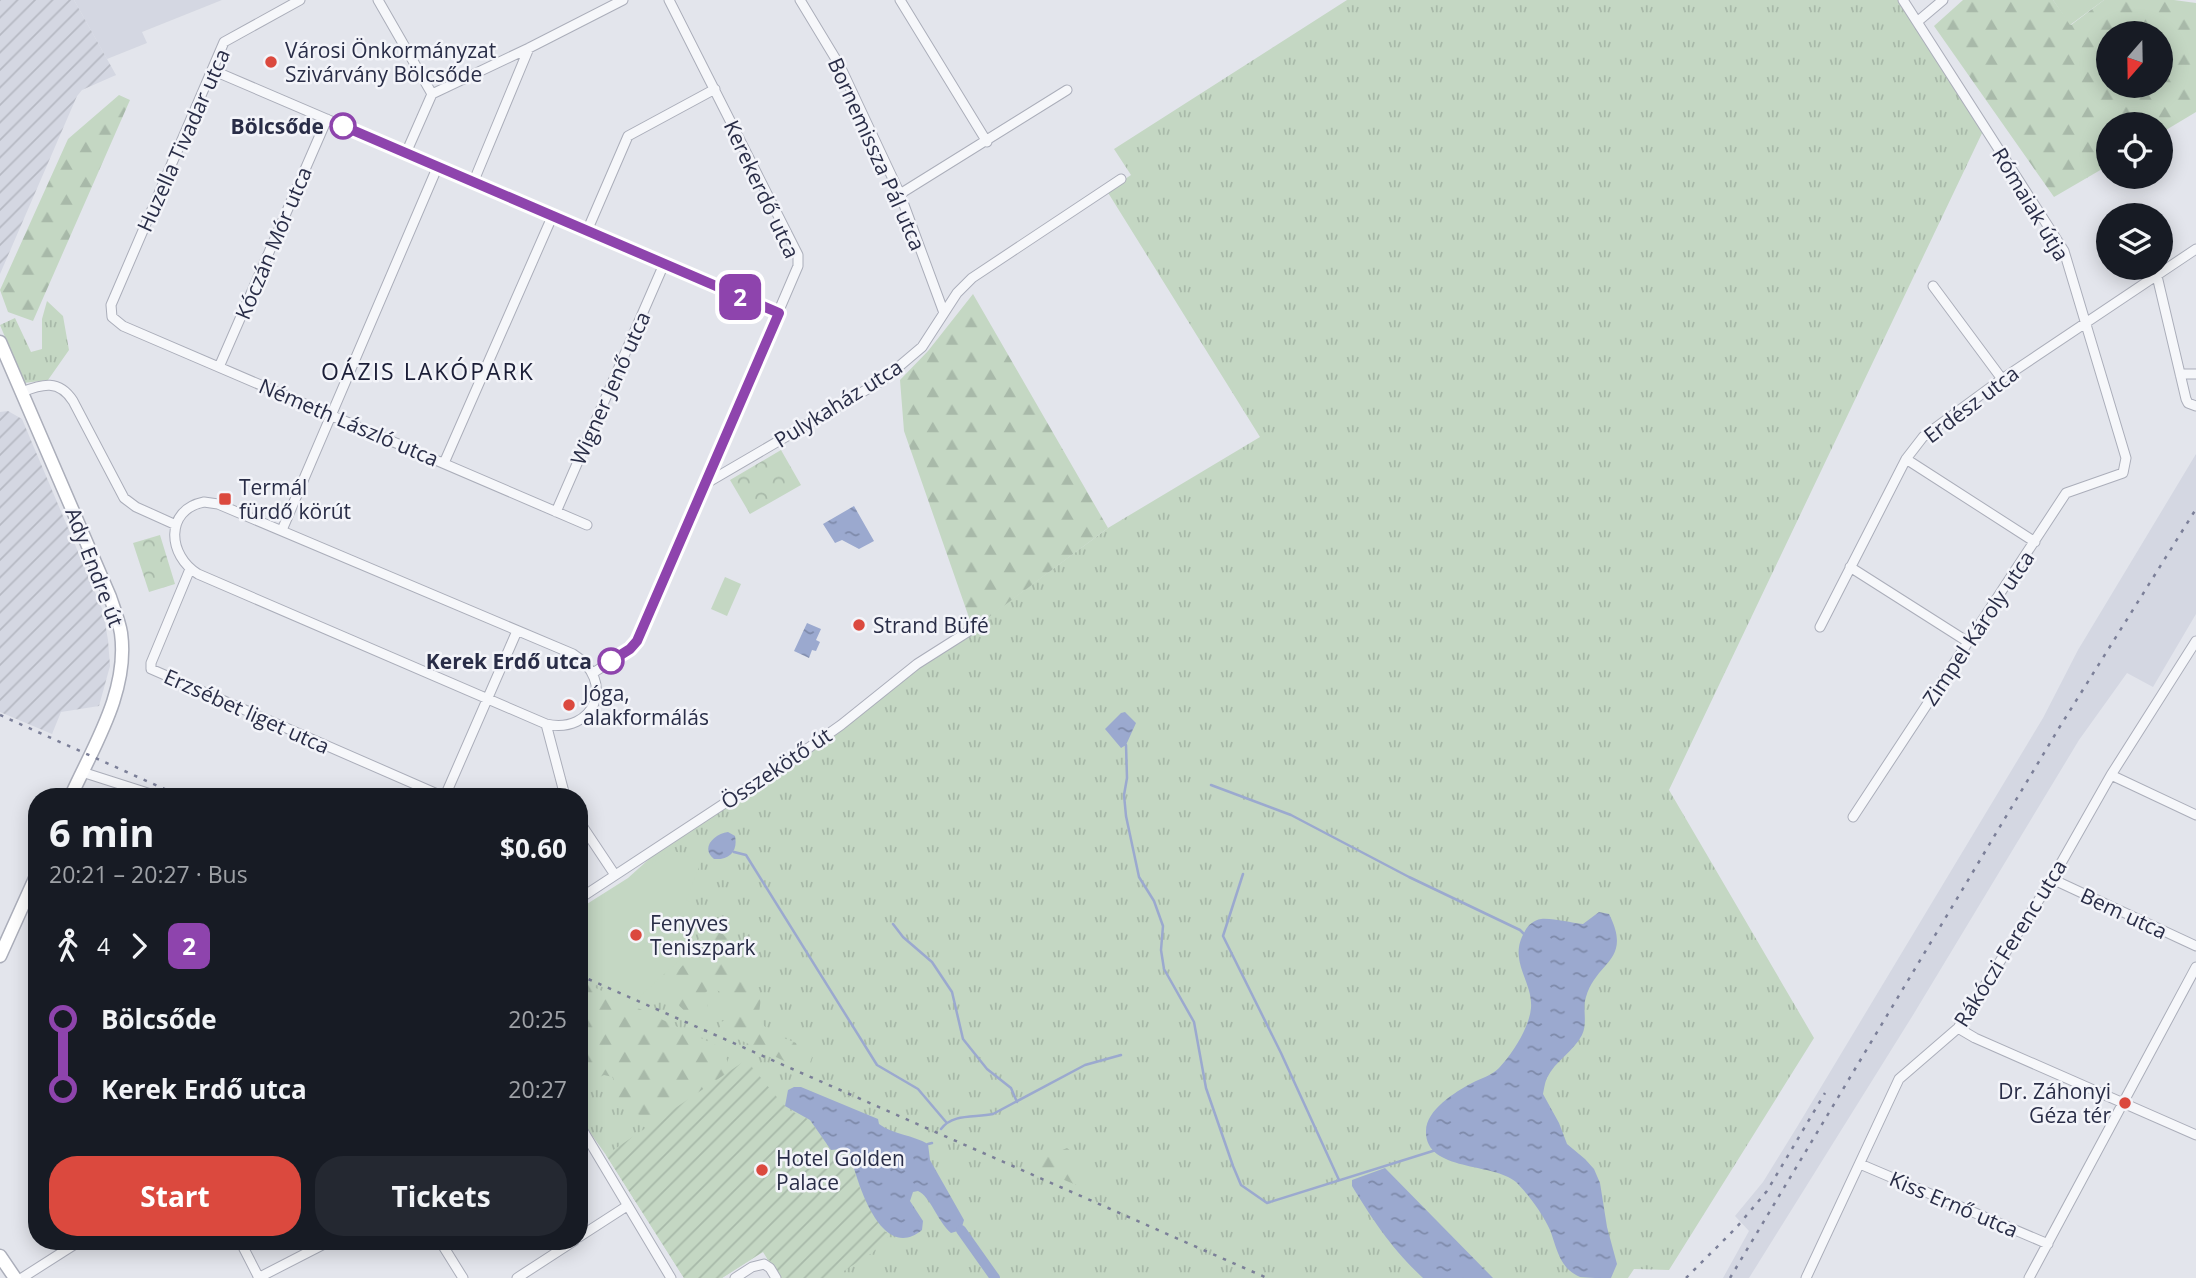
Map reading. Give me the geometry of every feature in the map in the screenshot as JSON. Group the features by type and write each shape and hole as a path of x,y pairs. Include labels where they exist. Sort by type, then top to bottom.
{"street":[{"name":"Huzella Tivadar utca","path":"112,317 111,305 224,42 300,0"},
{"path":"378,0 432,94"},
{"path":"406,153 432,94 623,0"},
{"name":"Kerekerdő utca","path":"593,673 630,649 637,641 798,266 797,255 669,0"},
{"name":"Bornemissza Pál utca","path":"800,0 840,66 900,194 944,313"},
{"path":"900,0 987,142"},
{"name":"Rómaiak útja","path":"1903,0 2064,251 2126,458 2124,468"},
{"path":"1917,22 1944,0"},
{"path":"472,183 529,48"},
{"path":"212,70 779,313"},
{"path":"587,231 628,136 715,89"},
{"path":"900,194 1067,90"},
{"name":"Kóczán Mór utca","path":"219,367 327,119"},
{"path":"282,530 438,168"},
{"name":"Pulykaház utca","path":"705,484 883,380 922,347 957,293 972,278 1121,179"},
{"path":"444,463 552,217"},
{"name":"Erdész utca","path":"2173,265 2196,249"},
{"name":"Wigner Jenő utca","path":"556,512 664,264"},
{"name":"Erdész utca","path":"1820,627 1906,459 1923,437 2002,379 2151,280"},
{"path":"2158,280 2186,399 2188,403 2196,406"},
{"path":"1933,286 2002,379"},
{"name":"Németh László utca","path":"112,317 123,326 587,525"},
{"name":"Ady Endre út","path":"0,342 110,597 121,632 121,677 75,788"},
{"path":"2180,374 2196,374"},
{"path":"22,392 44,384 64,389 124,498 136,507 176,525"},
{"path":"1906,459 2035,542"},
{"name":"Zimpel Károly utca","path":"1853,817 2066,493 2123,473 2124,468"},
{"path":"211,502 282,530 573,654 586,663 598,688 589,712 570,725 556,727 546,724 198,574 181,561 174,535 176,525 189,508 199,503 211,502"},
{"path":"1850,567 1968,642"},
{"name":"Erzsébet liget utca","path":"190,569 151,663 151,669 426,788"},
{"path":"448,788 517,631"},
{"name":"Összekötő út","path":"588,893 807,749 917,664 969,631"},
{"name":"Rákóczi Ferenc utca","path":"1806,1278 1899,1079 1958,1028 2052,880 2111,775 2196,641"},
{"path":"546,724 563,788"},
{"path":"82,772 132,788"},
{"path":"2111,775 2196,815"},
{"path":"588,834 615,875"},
{"name":"Bem utca","path":"2052,880 2196,946"},
{"path":"0,956 28,894"},
{"path":"2029,1278 2195,972"},
{"path":"1958,1028 1975,1038 2196,1135"},
{"path":"588,1140 671,1278"},
{"name":"Kiss Ernő utca","path":"1860,1164 2048,1244"},
{"path":"588,1231 627,1206"},
{"path":"0,1256 16,1277 64,1250"},
{"path":"245,1250 259,1278 313,1250"},
{"path":"446,1250 463,1278"},
{"path":"517,1278 560,1250"},
{"path":"735,1278 752,1267 764,1264 776,1278"}],"shaded area":[{"path":"0,0 74,0 116,75 82,90 77,96 0,274"},
{"path":"74,0 222,0 142,32 147,43 107,59"},
{"path":"8,411 22,419 103,611 108,640 110,666 99,706 61,712 52,734 0,712 0,412"},
{"path":"2196,454 2196,614 2153,687 2127,673 2079,740 1913,1015 1749,1278 1723,1278 1749,1231 1735,1216 1763,1182 1797,1127 2043,718 2078,650"}],"green space":[{"path":"1347,0 1903,0 1984,129 1669,790 1814,1038 1669,1270 1634,1269 1628,1278 779,1278 763,1252 722,1278 684,1278 588,1130 588,903 628,878 679,832 745,790 917,664 969,631 1108,528 1260,437 1107,191 1131,175 1114,149"},
{"path":"1963,0 2053,0 2071,25 2104,0 2174,0 2196,3 2196,112 2173,126 2173,112 2096,112 2096,173 2054,197 1934,26"},
{"path":"2053,0 2104,0 2070,25"},
{"path":"119,95 130,100 33,321 8,312 0,290 68,139"},
{"path":"973,294 1108,528 973,629 904,431 900,380 928,351"},
{"path":"47,301 63,316 69,350 48,380 24,383 0,325 15,318 31,352 42,349 42,319"},
{"path":"781,450 801,485 750,514 730,480"},
{"path":"160,535 175,584 149,592 133,543"},
{"path":"725,577 741,584 727,616 711,609"},
{"name":"Fenyves Teniszpark","path":"672,850 701,862 686,900 704,908 682,958 638,998 588,976 588,906"},
{"path":"709,926 735,946 748,965 760,996 759,1016 762,1023 772,1032 796,1043 798,1049 812,1057 810,1063 795,1066 721,1031 721,1022 728,1019 730,1008 721,992 711,988 705,993 707,1013 698,1018 686,1012 676,1002 672,989 675,975 693,954 703,928"},
{"path":"588,984 724,1049 729,1068 727,1079 700,1097 678,1110 648,1118 610,1104 607,1097 615,1085 613,1077 604,1075 588,1083"},
{"path":"746,1060 781,1102 791,1111 810,1120 831,1150 843,1149 849,1152 862,1192 886,1233 890,1235 872,1253 833,1278 780,1278 764,1251 722,1278 684,1278 606,1155"},
{"path":"1067,1148 1077,1156 1079,1173 1093,1184 1091,1191 1035,1168 1037,1161"}],"water":[{"path":"854,506 874,541 859,549 842,540 835,543 823,524"},
{"path":"807,623 821,629 816,640 820,642 809,658 794,651"},
{"path":"1125,712 1136,723 1126,745 1121,748 1105,729"},
{"path":"728,832 735,836 736,841 732,854 714,859 708,850 710,842"},
{"path":"1599,912 1609,914 1617,942 1615,951 1597,975 1586,997 1582,1035 1550,1072 1543,1094 1567,1144 1594,1169 1600,1183 1607,1227 1617,1264 1611,1278 1580,1277 1573,1273 1563,1263 1543,1217 1516,1182 1493,1171 1448,1160 1429,1144 1426,1131 1427,1123 1436,1109 1458,1091 1496,1071 1524,1032 1530,1016 1531,998 1519,952 1520,942 1528,927 1541,919 1583,924"},
{"path":"801,1087 878,1119 879,1124 885,1128 928,1144 930,1160 964,1220 961,1230 951,1233 918,1191 913,1192 910,1201 923,1221 922,1230 907,1238 894,1236 883,1228 865,1198 850,1152 842,1149 831,1150 810,1120 785,1106 788,1090"},
{"path":"1385,1168 1493,1278 1423,1278 1412,1267 1384,1235 1352,1186 1352,1180"}],"waterway":[{"path":"1126,745 1126,816 1139,877 1154,901 1163,926 1161,950 1164,969 1194,1022 1206,1088 1241,1185 1267,1203 1436,1150"},
{"path":"1211,785 1291,815 1409,877 1520,930 1525,935"},
{"path":"734,852 746,855 877,1065 918,1089 946,1122"},
{"path":"1243,874 1223,936 1281,1053 1339,1180"},
{"path":"893,924 903,937 932,962 952,992 963,1039 987,1069 1011,1088 1017,1102"},
{"path":"941,1129 958,1118 993,1114 1085,1065 1121,1055"},
{"path":"928,1144 932,1143"},
{"path":"961,1230 995,1278"}],"railway":[{"path":"1730,1278 2059,728 2196,509"},
{"path":"0,715 162,788"},
{"path":"588,979 1267,1278"},
{"path":"1686,1278 1736,1228 1767,1191 1825,1093"}],"bus line":[{"name":"2","path":"343,126 779,313 637,641 611,661"}],"place":[{"name":"Városi Önkormányzat Szivárvány Bölcsőde","path":"271,62"},
{"name":"Bölcsőde","path":"343,126"},
{"name":"Termál fürdő körút","path":"225,499"},
{"name":"Strand Büfé","path":"859,625"},
{"name":"Kerek Erdő utca","path":"611,661"},
{"name":"Jóga, alakformálás","path":"569,705"},
{"name":"Fenyves Teniszpark","path":"636,935"},
{"name":"Dr. Záhonyi Géza tér","path":"2125,1103"},
{"name":"Hotel Golden Palace","path":"762,1170"}],"district":[{"name":"OÁZIS LAKÓPARK","path":"428,371"}]}
